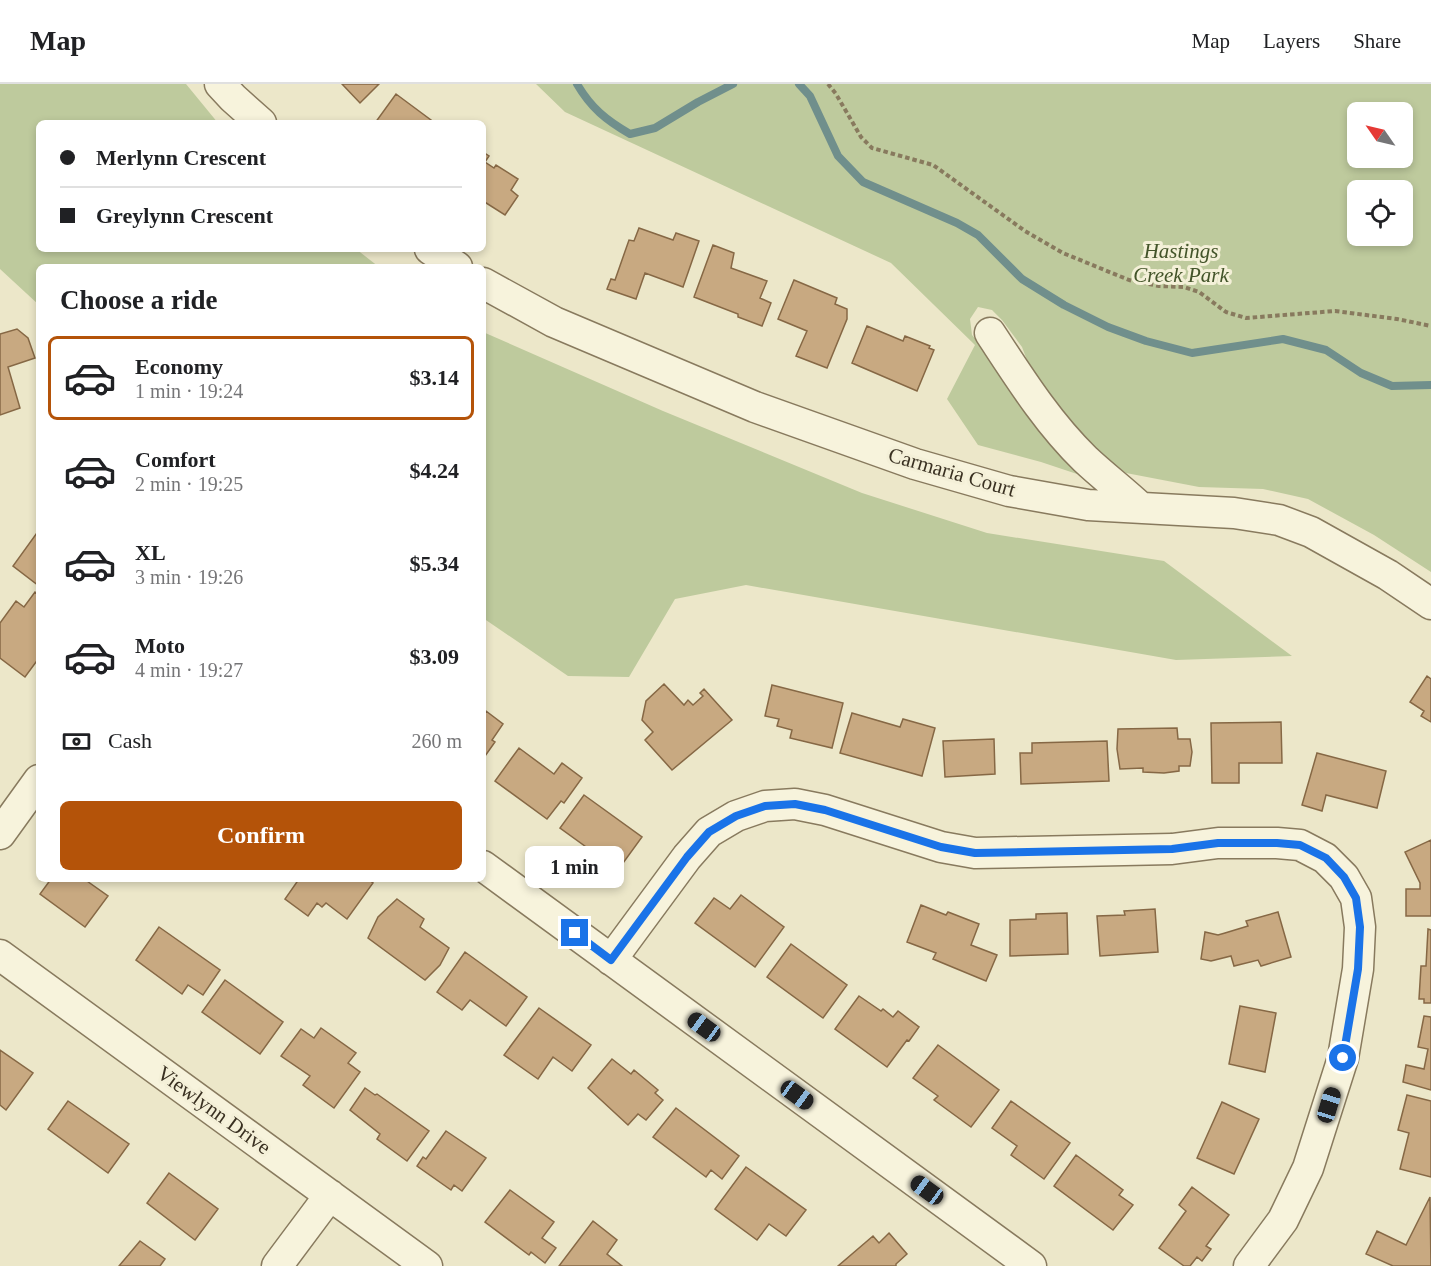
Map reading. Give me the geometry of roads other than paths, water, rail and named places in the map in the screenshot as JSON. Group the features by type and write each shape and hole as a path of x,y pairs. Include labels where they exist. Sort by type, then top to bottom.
{"street":[{"path":"220,84 258,120"},
{"path":"434,252 452,264"},
{"name":"Carmaria Court","path":"486,285 554,322 745,402 915,464 1009,491 1088,505 1234,513 1280,520 1320,537 1388,575 1431,604"},
{"path":"990,333 1031,396 1061,433 1085,459 1141,508"},
{"path":"0,834 36,784"},
{"path":"611,960 687,857 709,832 736,816 765,806 795,804 815,808 941,847 975,853 1172,849 1218,843 1300,845 1326,858 1344,877 1356,898 1360,927 1356,978 1343,1058 1308,1168 1283,1220 1249,1266"},
{"path":"486,868 1021,1263"},
{"name":"Viewlynn Drive","path":"0,955 427,1266"},
{"path":"277,1266 330,1195"}],"waterway":[{"path":"577,84 600,113 630,134 655,128 733,84"},
{"path":"799,84 810,96 838,156 863,182 957,223 978,235 1022,279 1064,305 1108,327 1146,341 1192,353 1283,339 1326,350 1361,373 1392,386 1431,385"}],"park label":[{"name":"Hastings Creek Park","path":"1181,263"}]}
